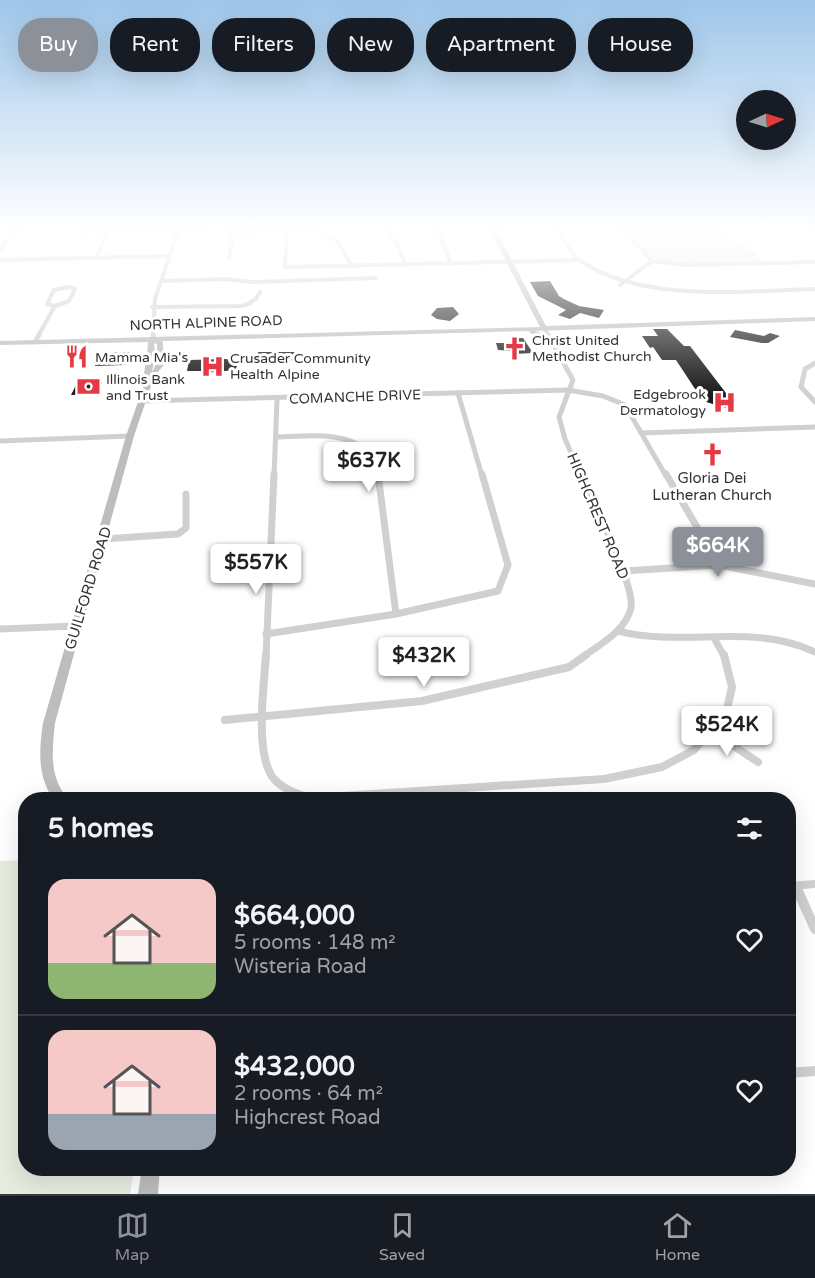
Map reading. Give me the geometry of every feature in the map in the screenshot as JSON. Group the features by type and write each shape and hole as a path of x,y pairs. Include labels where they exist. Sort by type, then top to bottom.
{"street":[{"path":"153,338 152,307 161,284"},
{"name":"HIGHCREST ROAD","path":"225,720 422,701 569,667 618,631 631,607 624,571 565,440 559,417 573,380 521,284"},
{"path":"648,284 690,291 815,289"},
{"path":"35,342 55,306 69,301 75,288 66,287 54,291 46,303 55,306"},
{"path":"152,307 242,306 256,299 260,292"},
{"name":"NORTH ALPINE ROAD","path":"0,343 815,319"},
{"path":"511,329 549,337"},
{"name":"GUILFORD ROAD","path":"56,792 51,784 45,748 49,723 103,539 130,436 151,376 148,373 151,356 150,343 153,338"},
{"path":"815,363 805,369 801,387 815,402"},
{"name":"COMANCHE DRIVE","path":"142,401 568,390 603,396 625,405 719,565"},
{"path":"266,634 396,614 498,591 508,565 458,393"},
{"path":"277,399 263,717 265,767 273,779 297,792"},
{"path":"641,433 815,427"},
{"path":"0,441 130,436"},
{"path":"276,437 348,439 361,444 373,456 377,464 396,614"},
{"path":"103,539 178,534 186,528 186,494"},
{"path":"624,571 719,565 814,582"},
{"path":"0,629 76,626"},
{"path":"618,631 652,638 765,635 804,645 815,652"},
{"path":"404,792 604,779 662,767 694,750 727,709 732,687 727,661 714,638"},
{"path":"711,731 758,762"},
{"path":"796,886 815,884"},
{"path":"796,893 815,928"},
{"path":"796,1072 815,1071"},
{"path":"148,1194 150,1176"}],"shaded area":[{"path":"18,860 18,1176 133,1176 130,1194 0,1194 0,861"}],"building":[{"path":"531,284 552,284 559,296 564,299 579,306 604,310 599,318 580,313 570,319 558,315 566,310 538,296"},
{"path":"453,307 459,314 450,321 437,319 431,315 437,308"},
{"path":"653,329 667,329 684,346 690,346 729,397 736,400 726,408 703,401 676,360 662,360 653,347 650,348 642,336 658,336"},
{"path":"735,330 764,336 770,333 780,336 768,343 762,343 730,337"},
{"name":"Christ United Methodist Church","path":"523,338 533,353 514,354 513,351 498,350 496,343 512,343 511,340"},
{"path":"129,352 124,365 95,366 100,353"},
{"path":"258,352 299,352 298,360 257,361"},
{"name":"Crusader Community Health Alpine","path":"189,360 238,360 236,370 204,373 204,371 187,371"},
{"name":"Illinois Bank and Trust","path":"102,382 98,394 71,395 77,383"}],"place":[{"name":"Christ United Methodist Church","path":"514,348"},
{"name":"Mamma Mia's","path":"77,357"},
{"name":"Crusader Community Health Alpine","path":"212,366"},
{"name":"Illinois Bank and Trust","path":"88,387"},
{"name":"Edgebrook Dermatology","path":"724,402"},
{"name":"Gloria Dei Lutheran Church","path":"712,454"}]}
